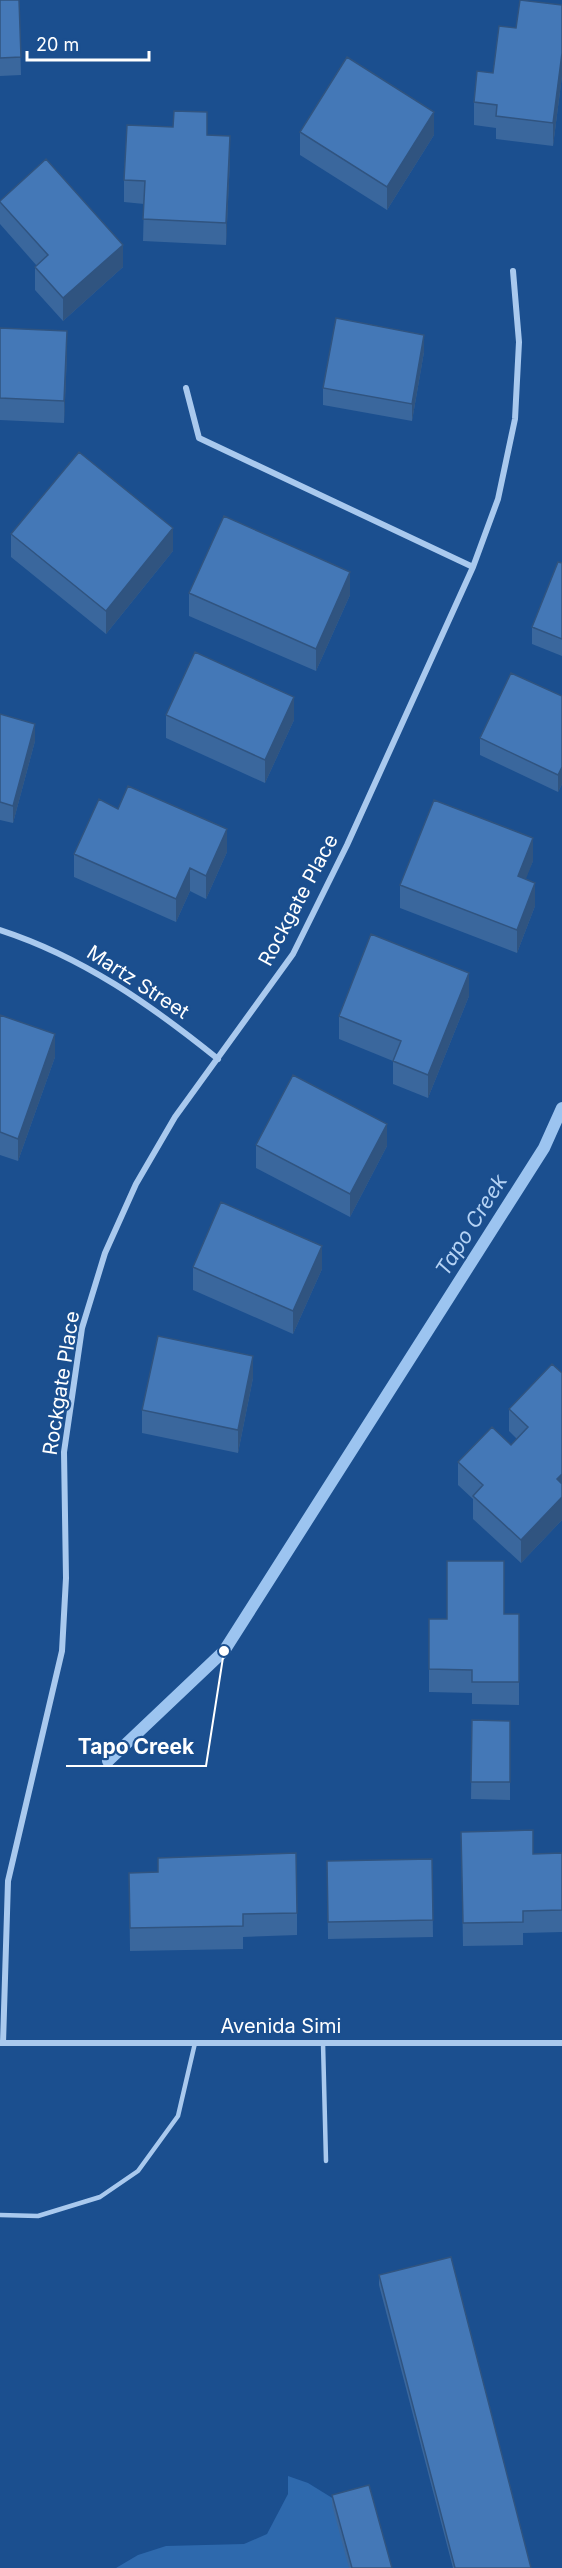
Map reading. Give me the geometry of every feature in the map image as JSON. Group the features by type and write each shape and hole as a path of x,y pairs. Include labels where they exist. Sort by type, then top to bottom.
{"street":[{"name":"Rockgate Place","path":"1,2043 8,1881 62,1651 66,1578 64,1452 82,1328 105,1253 135,1184 175,1117 293,954 347,845 473,567 498,499 515,419 519,342 513,271"},
{"path":"186,388 199,438 473,567"},
{"name":"Martz Street","path":"0,930 24,938 96,971 158,1011 218,1059"},
{"name":"Avenida Simi","path":"1,2043 562,2043"}],"lane":[{"path":"0,2215 38,2216 100,2197 138,2171 178,2116 195,2043"},
{"path":"324,2043 326,2161"}],"shaded area":[{"path":"288,2476 308,2483 342,2504 359,2568 116,2568 138,2555 166,2546 244,2544 267,2534 288,2494"}],"building":[{"path":"0,0 19,0 21,57 0,58"},
{"path":"520,0 562,5 562,53 553,123 496,116 497,105 474,102 477,71 493,73 499,26 516,28"},
{"path":"347,57 434,112 387,187 300,132"},
{"path":"174,111 207,112 207,135 230,136 226,223 143,219 145,181 124,180 127,125 173,127"},
{"path":"46,159 123,245 63,298 35,267 48,255 0,202"},
{"path":"336,318 424,335 412,404 323,388"},
{"path":"0,328 67,331 64,401 0,398"},
{"path":"79,452 173,528 106,611 11,534"},
{"path":"224,516 350,572 316,649 189,593"},
{"path":"558,562 562,563 562,639 532,627"},
{"path":"195,652 294,697 265,760 166,715"},
{"path":"511,673 562,696 562,767 558,775 480,738"},
{"path":"0,714 35,724 13,806 0,802"},
{"path":"128,786 227,829 206,876 190,868 176,899 74,854 99,799 118,809"},
{"path":"434,800 533,838 518,876 535,883 517,930 400,885"},
{"path":"371,934 469,973 428,1075 393,1061 401,1041 339,1016"},
{"path":"0,1015 55,1034 18,1139 0,1132"},
{"path":"293,1075 387,1124 350,1194 256,1145"},
{"path":"221,1202 322,1246 293,1311 193,1267"},
{"path":"158,1336 253,1356 238,1430 142,1410"},
{"path":"552,1364 562,1373 562,1474 557,1479 562,1484 562,1497 521,1540 473,1496 483,1485 458,1462 492,1427 511,1445 528,1427 509,1409"},
{"path":"447,1561 504,1561 504,1614 519,1614 519,1682 472,1682 472,1670 429,1669 429,1619 447,1619"},
{"path":"472,1720 510,1721 510,1782 471,1782"},
{"path":"533,1830 533,1854 562,1853 562,1910 523,1911 523,1922 463,1923 461,1832"},
{"path":"296,1853 297,1913 243,1914 243,1926 130,1928 129,1873 158,1872 158,1858"},
{"path":"432,1859 433,1920 328,1922 327,1861"},
{"path":"451,2257 531,2568 455,2568 379,2275"},
{"path":"369,2485 392,2568 352,2568 332,2495"}],"waterway":[{"name":"Tapo Creek","path":"108,1761 224,1651 544,1148 562,1108"}],"place":[{"name":"Tapo Creek","path":"224,1651"}]}
